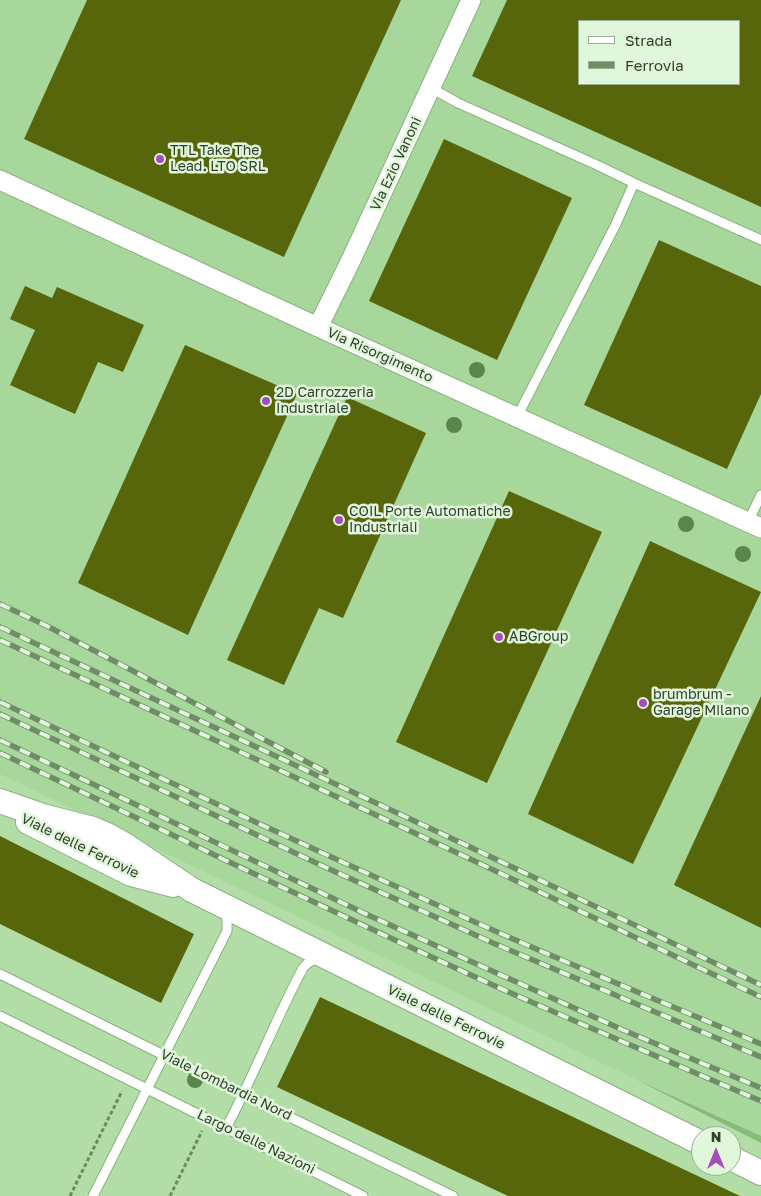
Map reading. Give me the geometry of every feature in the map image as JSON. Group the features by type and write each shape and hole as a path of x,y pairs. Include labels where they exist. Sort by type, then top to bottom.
{"street":[{"name":"Via Ezio Vanoni","path":"318,328 471,0"},
{"name":"Via Risorgimento","path":"0,180 318,328 754,525"},
{"name":"Viale delle Ferrovie","path":"0,802 46,817 93,829 107,835 192,890 691,1139"},
{"path":"741,1163 761,1173"}],"lane":[{"path":"431,88 458,103 761,240"},
{"path":"518,418 616,224 634,183"},
{"path":"754,525 761,494"},
{"path":"93,1196 227,931 227,918 216,901"},
{"path":"226,1128 244,1095 285,1002 303,968 311,961 317,959 335,962"},
{"name":"Viale Lombardia Nord","path":"0,974 453,1196"},
{"name":"Largo delle Nazioni","path":"0,1016 364,1196"}],"path":[{"path":"70,1196 128,1079"},
{"path":"170,1196 208,1119"}],"shaded area":[{"path":"0,0 761,0 761,1136 637,1080 0,774"},
{"path":"637,1080 739,1126 728,1126"},
{"path":"741,1127 761,1136 761,1143 741,1133"}],"building":[{"path":"87,0 401,0 284,257 24,139"},
{"path":"507,0 761,0 761,207 472,76"},
{"path":"444,139 572,198 497,360 369,301"},
{"path":"659,240 761,286 761,394 727,469 584,405"},
{"path":"25,286 52,298 57,287 144,325 123,372 98,362 75,414 10,385 35,330 10,319"},
{"path":"185,345 297,394 188,635 78,583"},
{"name":"COIL Porte Automatiche Industriali","path":"347,397 426,433 343,618 319,608 284,685 227,660"},
{"name":"ABGroup","path":"509,491 602,532 487,783 396,742"},
{"name":"brumbrum - Garage Milano","path":"650,541 761,592 633,864 528,814"},
{"path":"761,696 761,928 674,885"},
{"path":"0,836 194,934 161,1003 0,924"},
{"path":"320,997 691,1173 691,1176 698,1176 740,1196 508,1196 277,1087"}],"railway":[{"path":"0,604 47,626 326,772"},
{"path":"0,627 761,985"},
{"path":"0,640 761,997"},
{"path":"0,702 247,818 495,931 761,1044"},
{"path":"0,714 327,868 493,943 761,1057"},
{"path":"0,740 368,915 623,1030 761,1088"},
{"path":"0,753 433,958 761,1101"}],"place":[{"name":"TTL Take The Lead. LTO SRL","path":"160,159"},
{"name":"2D Carrozzeria Industriale","path":"266,401"},
{"name":"COIL Porte Automatiche Industriali","path":"339,520"},
{"name":"ABGroup","path":"499,637"},
{"name":"brumbrum - Garage Milano","path":"643,703"}]}
